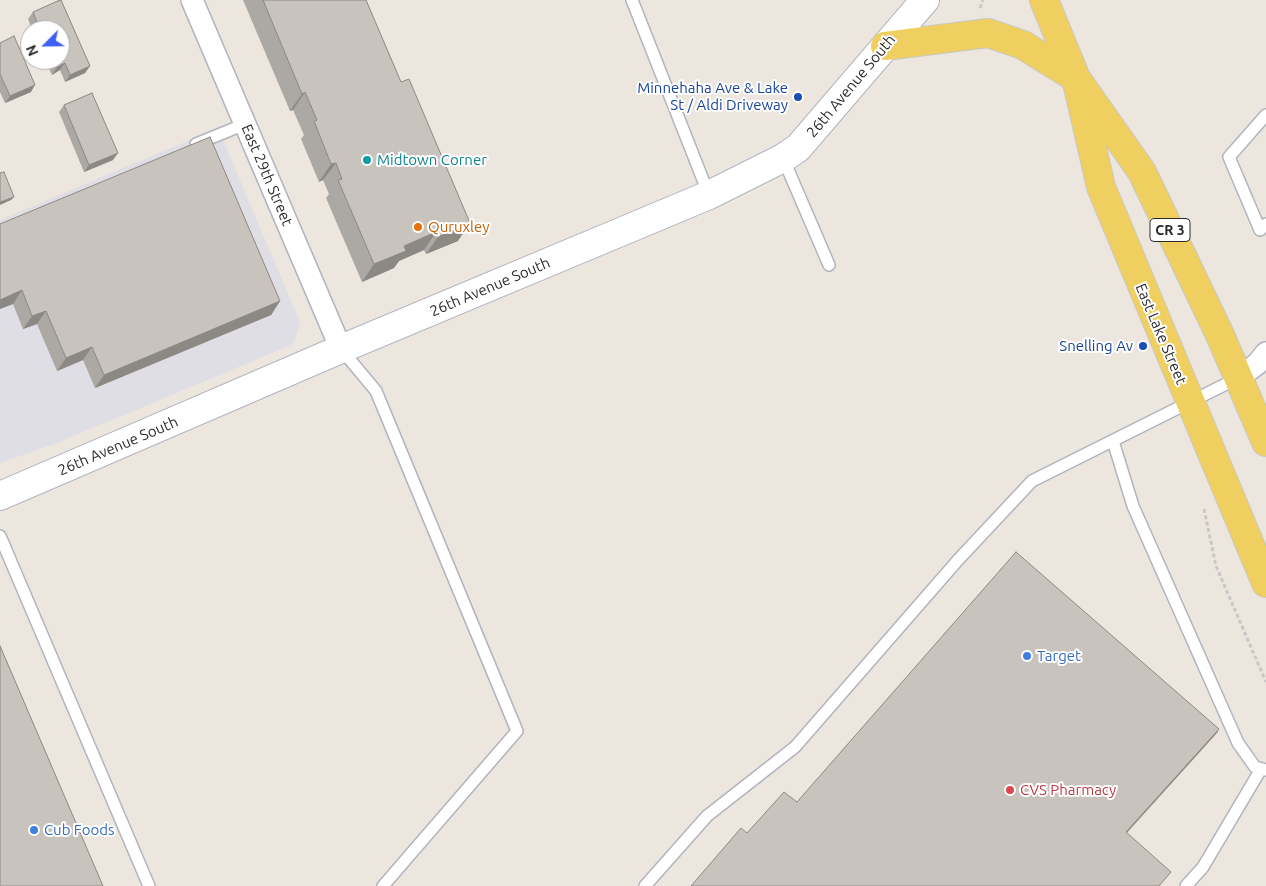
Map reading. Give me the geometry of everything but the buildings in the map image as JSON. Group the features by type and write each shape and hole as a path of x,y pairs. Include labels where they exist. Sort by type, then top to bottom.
{"main road":[{"name":"26th Avenue South","path":"0,496 341,349 709,195 783,158 798,148 925,0"},
{"name":"East Lake Street","path":"1044,0 1076,78 1100,187 1266,583"},
{"path":"885,46 988,33 1023,45 1076,78"},
{"name":"East Lake Street","path":"1076,78 1142,172 1266,442"}],"street":[{"name":"East 29th Street","path":"192,0 341,349"},
{"path":"1238,378 1257,364 1266,353"}],"lane":[{"path":"632,0 709,195"},
{"path":"1266,115 1229,157 1260,230 1266,224"},
{"path":"183,150 245,124"},
{"path":"783,158 829,265"},
{"path":"341,349 376,391 517,731 383,886"},
{"path":"645,886 707,816 795,747 958,560 1032,482 1238,378"},
{"path":"1113,441 1133,506 1238,744 1255,766 1264,769 1203,867 1186,886"},
{"path":"0,536 149,886"}],"path":[{"path":"1202,503 1216,566 1266,682"}],"shaded area":[{"path":"218,128 300,322 295,340 289,346 57,443 0,463 0,220"}],"place":[{"name":"Minnehaha Ave & Lake St / Aldi Driveway","path":"798,97"},
{"name":"Midtown Corner","path":"367,160"},
{"name":"Quruxley","path":"418,227"},
{"name":"Snelling Av","path":"1143,346"},
{"name":"Target","path":"1027,656"},
{"name":"CVS Pharmacy","path":"1010,790"},
{"name":"Cub Foods","path":"34,830"}]}
